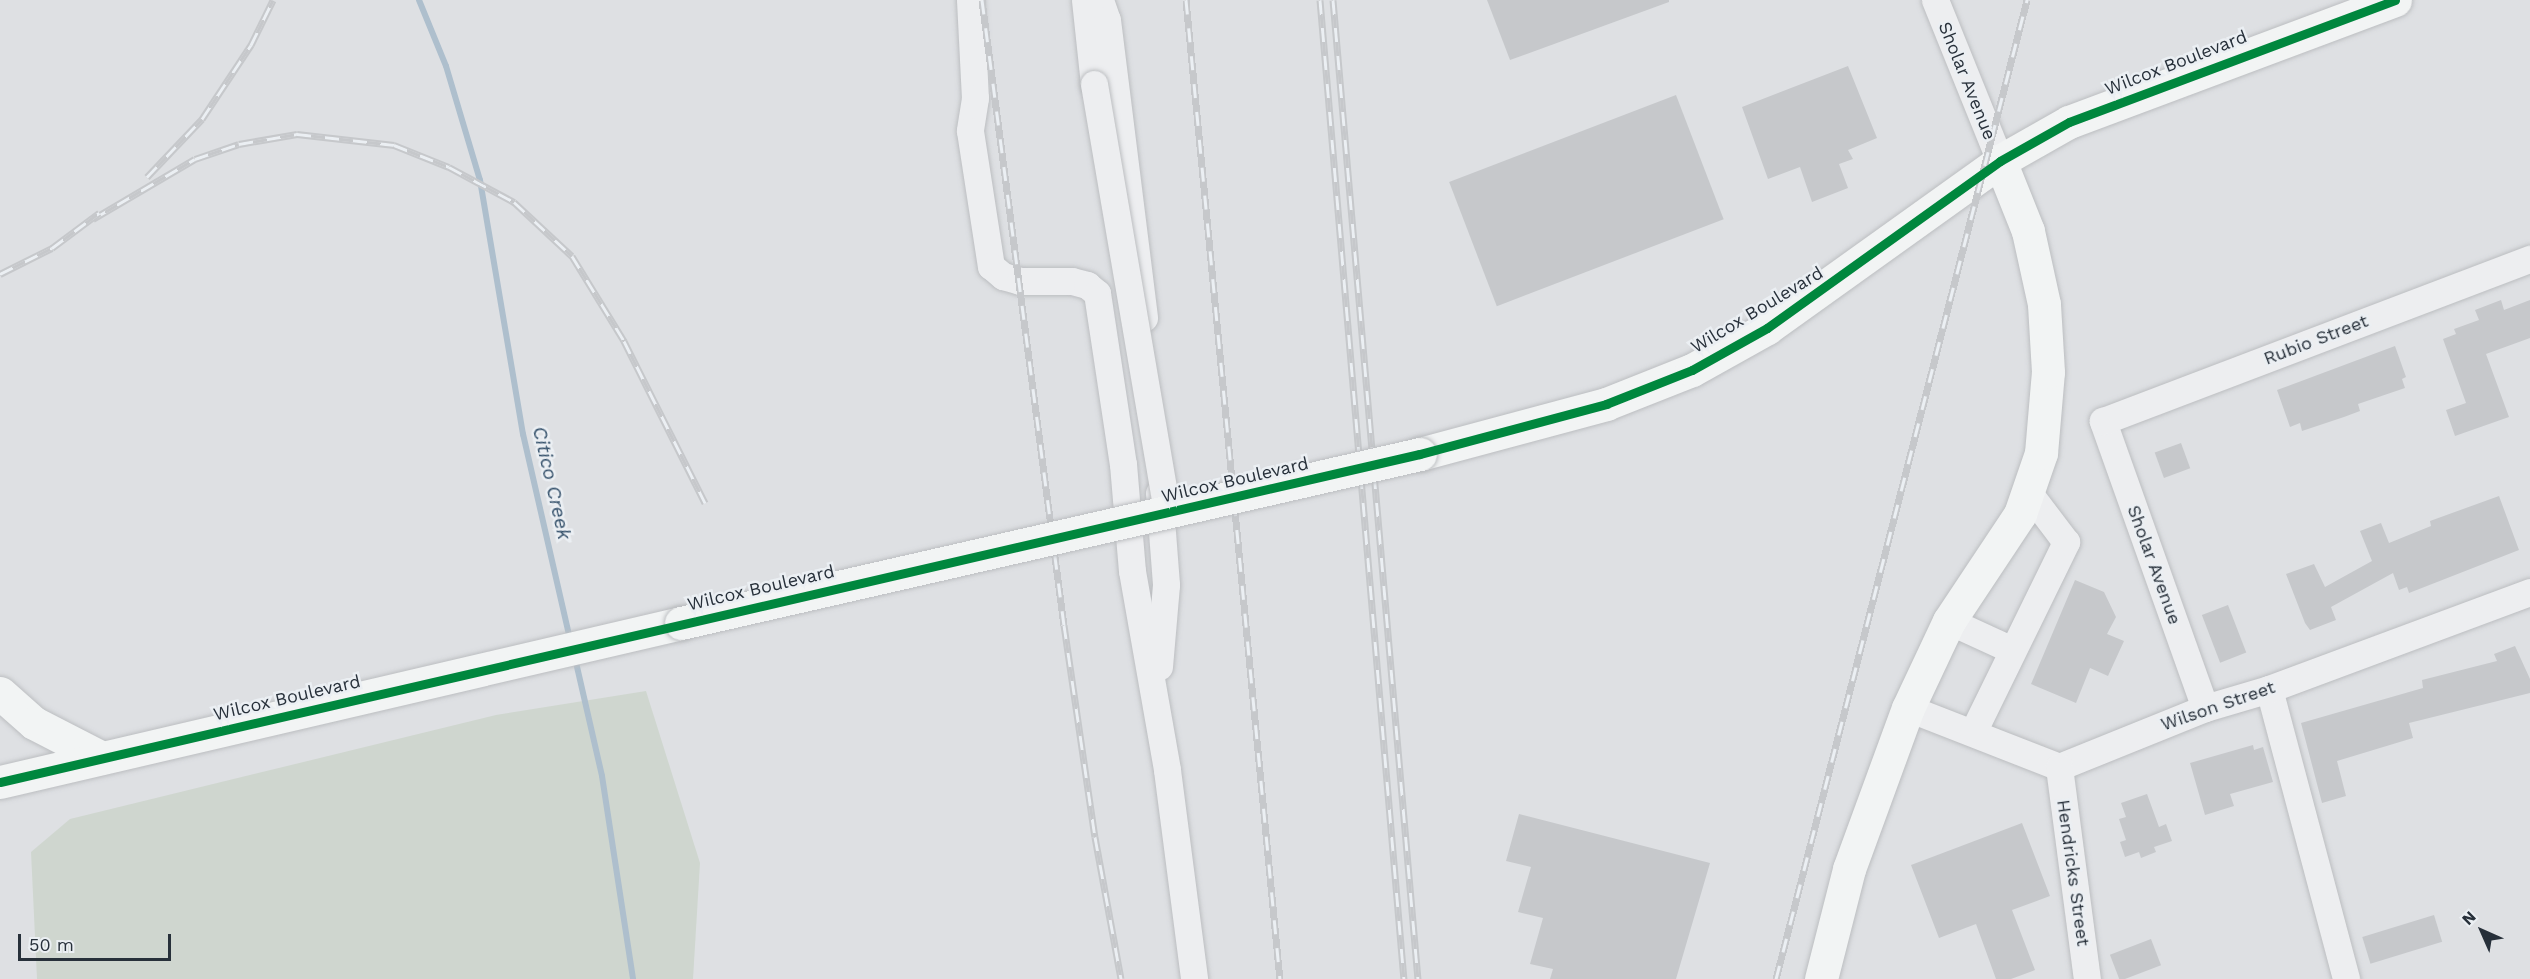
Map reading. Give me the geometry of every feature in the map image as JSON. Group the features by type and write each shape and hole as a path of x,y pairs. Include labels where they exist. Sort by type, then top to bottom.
{"main road":[{"name":"Wilcox Boulevard","path":"0,782 1420,454 1606,404 1692,370 1767,328 1838,281 2000,161 2068,122 2395,0"},
{"path":"1821,979 1849,869 1908,708 1949,621 2007,535 2029,493 2044,433 2047,341 2035,258 2000,161"},
{"path":"0,693 34,723 102,758"}],"street":[{"path":"970,0 975,98 970,130 991,266 1003,276 1020,281 1071,281 1087,285 1097,293 1123,464 1132,571 1156,714 1194,979"},
{"path":"1085,0 1094,84 1167,512"},
{"path":"1100,0 1107,20 1140,268 1165,573 1156,714"},
{"name":"Sholar Avenue","path":"1935,0 2000,161"},
{"name":"Rubio Street","path":"2103,421 2530,259"},
{"name":"Sholar Avenue","path":"2103,421 2205,708"},
{"path":"1972,732 2066,542 2029,493"},
{"name":"Wilson Street","path":"2059,767 2205,708 2269,689 2530,592"},
{"path":"1949,621 2012,650"},
{"path":"2269,689 2346,979"},
{"path":"1908,708 2059,767"},
{"name":"Hendricks Street","path":"2059,767 2087,979"}],"shaded area":[{"path":"646,691 700,863 693,979 37,979 31,852 70,819 496,715"}],"building":[{"path":"1487,0 1669,0 1669,2 1510,60"},
{"path":"1848,66 1877,138 1848,150 1853,159 1839,164 1848,188 1812,202 1800,167 1768,179 1742,107"},
{"path":"1676,95 1724,219 1497,306 1449,182"},
{"path":"2501,300 2504,310 2530,300 2530,338 2486,354 2509,417 2455,436 2446,410 2466,403 2443,339 2456,334 2454,329 2479,320 2475,310"},
{"path":"2395,346 2406,377 2402,379 2405,388 2358,404 2360,411 2344,417 2302,431 2300,423 2290,427 2277,390"},
{"path":"2181,443 2190,468 2164,478 2155,453"},
{"path":"2499,496 2519,550 2409,593 2407,587 2399,590 2393,573 2331,607 2336,620 2310,630 2305,623 2286,574 2314,564 2325,587 2372,561 2360,531 2381,523 2389,543 2431,526 2430,521"},
{"path":"2075,580 2104,592 2116,617 2107,634 2124,641 2108,676 2090,668 2076,703 2031,684"},
{"path":"2228,605 2246,653 2220,663 2202,615"},
{"path":"2515,646 2530,679 2530,693 2409,723 2413,738 2337,761 2346,796 2322,803 2301,723 2423,688 2422,680 2497,661 2494,654"},
{"path":"2253,745 2254,750 2263,747 2273,782 2230,794 2234,806 2205,815 2190,763"},
{"path":"2147,794 2159,827 2166,824 2172,841 2154,847 2156,852 2141,858 2139,852 2125,857 2120,842 2126,840 2119,819 2126,817 2121,803"},
{"path":"1519,814 1710,863 1676,979 1550,979 1553,969 1530,964 1543,918 1518,912 1531,867 1506,861"},
{"path":"2022,823 2050,896 2012,910 2035,970 2011,979 1996,979 1976,924 1939,938 1911,865"},
{"path":"2434,915 2442,942 2370,964 2362,937"},
{"path":"2151,939 2161,965 2119,979 2110,955"}],"waterway":[{"name":"Citico Creek","path":"419,0 446,66 480,180 523,434 570,639"},
{"name":"Citico Creek","path":"575,658 602,776 633,979"}],"railway":[{"path":"147,177 202,119 251,45 273,0"},
{"path":"982,0 1064,625 1095,837 1121,979"},
{"path":"1186,0 1280,979"},
{"path":"1320,0 1404,979"},
{"path":"1333,0 1418,979"},
{"path":"1776,979 2027,0"},
{"path":"93,219 195,159 239,144 297,134 394,145 449,167 514,202 572,256 624,341 705,503"},
{"path":"0,274 52,248 99,213"}],"cycle path":[{"path":"0,782 1420,454 1606,404 1692,370 1767,328 2000,161 2069,122 2395,0"}]}
